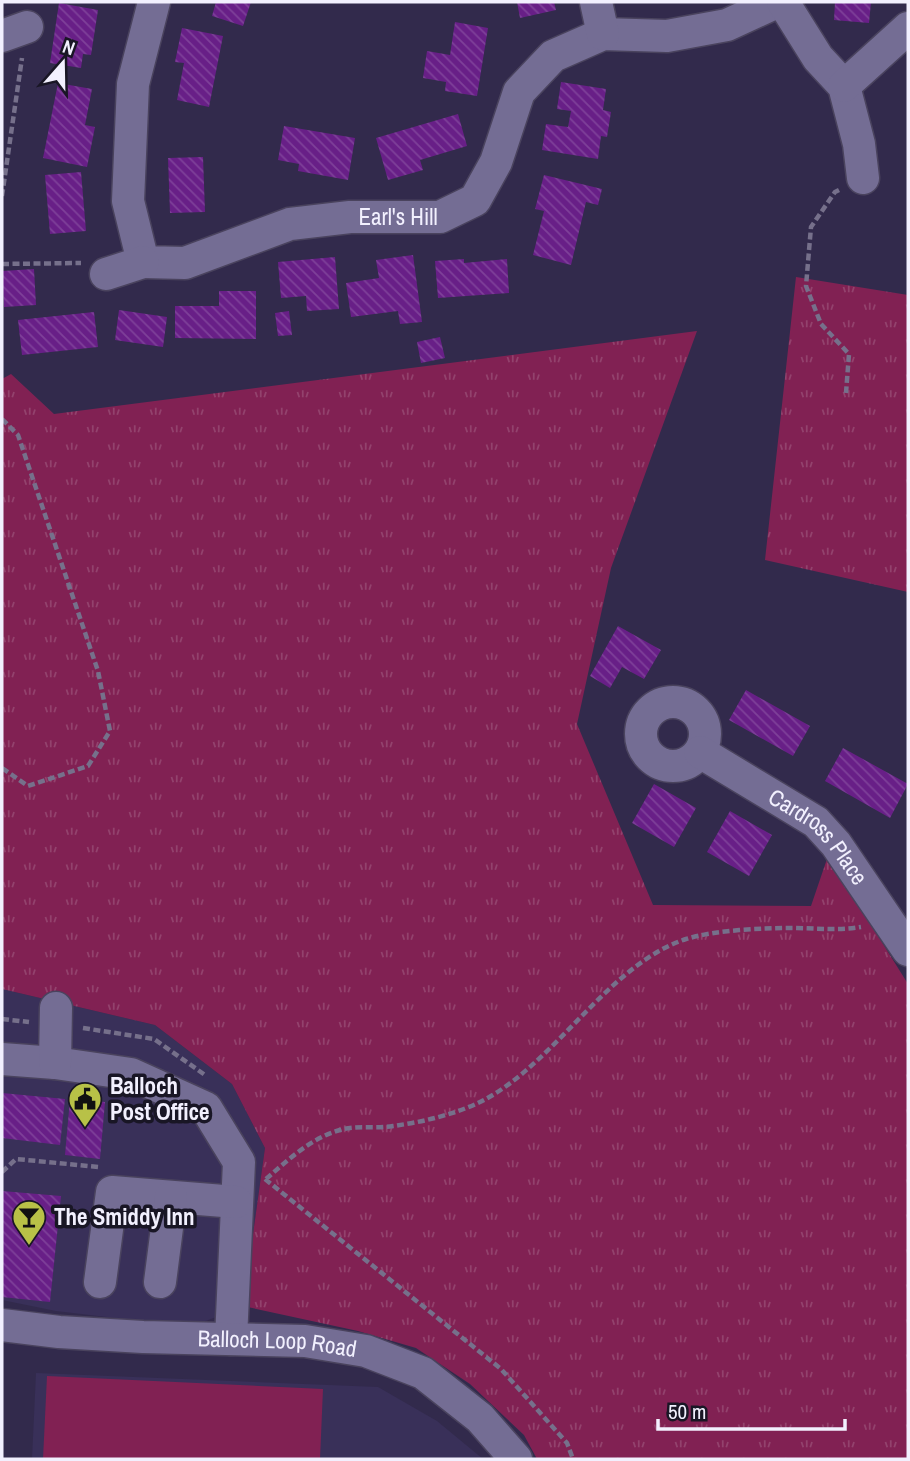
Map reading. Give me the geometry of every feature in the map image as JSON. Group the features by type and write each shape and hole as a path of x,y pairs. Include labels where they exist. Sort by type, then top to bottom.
{"street":[{"path":"143,261 128,201 133,84 154,2"},
{"path":"596,2 603,34"},
{"name":"Earl's Hill","path":"106,274 143,261 185,263 290,224 350,217 440,217 475,200 496,162 519,92 553,55 603,34 667,36 727,25 777,2"},
{"path":"783,2 818,58 844,86 859,144 863,178"},
{"path":"844,86 908,28"},
{"name":"Cardross Place","path":"700,752 816,822 836,844 908,950"},
{"path":"55,1062 56,1008"},
{"path":"2,1059 55,1062 131,1074 206,1108 239,1162 231,1339"},
{"path":"100,1282 112,1192 236,1202"},
{"path":"160,1282 171,1197"},
{"path":"2,1326 2,1337"},
{"name":"Balloch Loop Road","path":"2,1326 107,1335 305,1341 366,1351 423,1373 480,1418 516,1459"}],"path":[{"path":"2,196 14,32"},
{"path":"846,393 849,354 821,324 806,286 811,227 835,192 863,178"},
{"path":"2,264 93,263 106,274"},
{"path":"2,419 18,435 98,671 110,731 88,766 28,786 2,768"},
{"path":"573,1459 567,1443 501,1369 265,1180 295,1153 341,1129 392,1127 434,1118 484,1100 526,1071 611,989 657,952 688,939 754,930 843,930 888,921"}],"shaded area":[{"path":"2,989 155,1025 232,1084 265,1148 243,1306 191,1327 56,1311 2,1300"},
{"path":"36,1373 378,1387 437,1421 483,1459 32,1459"}],"green space":[{"path":"796,277 908,295 908,592 765,560"},
{"path":"697,331 611,568 577,724 653,905 811,906 828,856 908,984 908,1459 537,1459 524,1435 470,1384 416,1348 358,1331 243,1306 265,1148 232,1084 155,1025 2,989 2,379 11,374 54,414"},
{"path":"47,1376 323,1389 320,1459 43,1459"}],"building":[{"path":"216,2 251,2 243,26 212,16"},
{"path":"517,2 554,2 556,10 520,18"},
{"path":"835,2 871,2 869,23 834,20"},
{"path":"59,3 98,10 91,55 83,54 81,68 50,63"},
{"path":"455,22 488,28 477,96 445,91 446,82 423,78 427,51 450,55"},
{"path":"182,28 223,36 209,107 177,100 184,63 175,62"},
{"path":"561,82 606,89 603,110 611,112 607,137 601,136 598,159 542,150 546,124 568,127 571,111 557,109"},
{"path":"58,83 92,89 85,125 95,127 87,167 43,158"},
{"path":"458,114 467,146 420,160 423,170 388,180 376,138"},
{"path":"284,126 355,138 348,180 298,171 299,164 278,160"},
{"path":"203,157 205,212 170,213 168,158"},
{"path":"81,172 86,231 50,234 45,175"},
{"path":"544,175 602,189 598,205 586,202 571,265 533,255 544,211 535,209"},
{"path":"413,255 422,322 400,324 398,311 351,317 346,283 379,278 376,260"},
{"path":"335,257 339,309 307,311 306,296 281,298 278,262"},
{"path":"464,259 464,263 507,259 509,293 438,298 435,261"},
{"path":"34,269 36,305 4,307 2,271"},
{"path":"219,291 256,291 256,339 175,338 175,306 219,306"},
{"path":"119,310 167,317 163,347 115,340"},
{"path":"289,311 292,335 278,336 275,313"},
{"path":"94,312 98,347 22,355 18,320"},
{"path":"440,337 445,358 421,363 417,342"},
{"path":"618,626 661,650 644,679 622,667 610,688 590,676"},
{"path":"746,690 810,726 793,756 729,720"},
{"path":"843,748 908,784 890,818 825,781"},
{"path":"654,784 696,808 674,847 632,823"},
{"path":"730,811 772,835 749,876 707,852"},
{"path":"2,1093 65,1099 60,1145 2,1138"},
{"name":"Balloch Post Office","path":"70,1099 105,1102 100,1159 65,1155"},
{"name":"The Smiddy Inn","path":"2,1191 61,1196 50,1302 2,1297"}],"place":[{"name":"Balloch Post Office","path":"85,1129"},
{"name":"The Smiddy Inn","path":"29,1247"}]}
